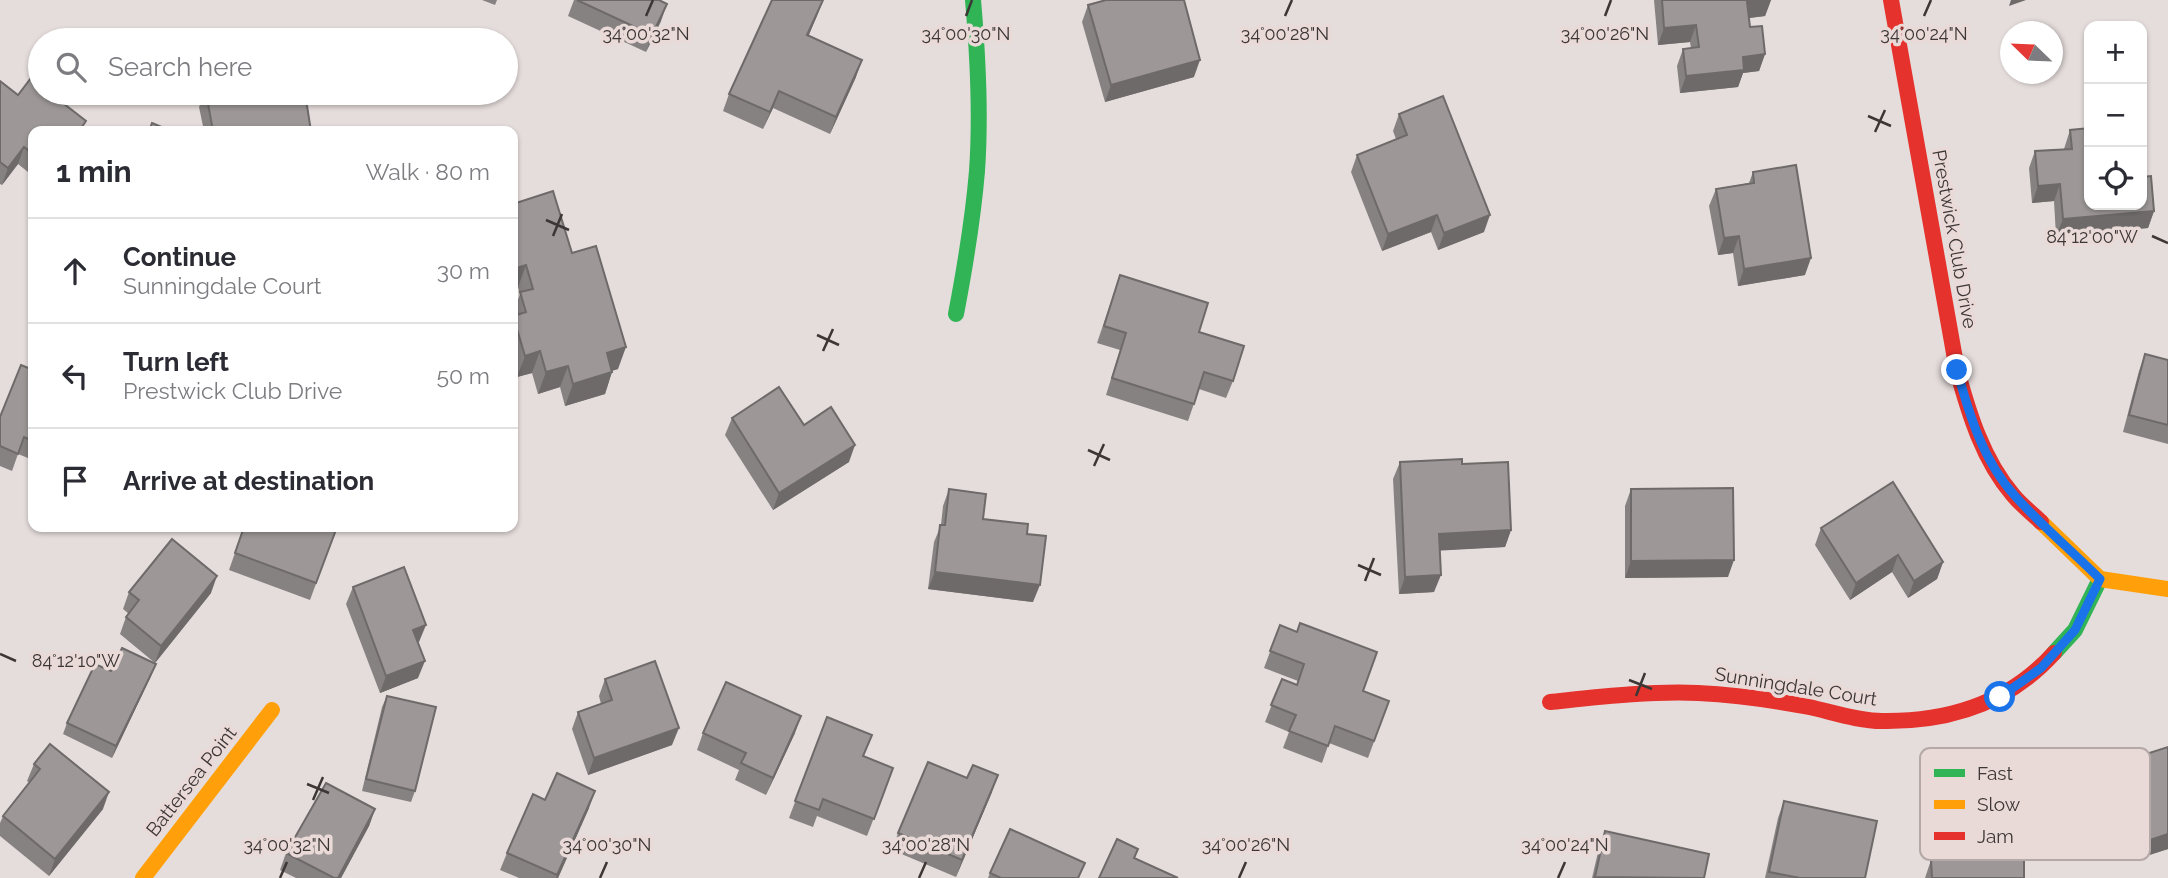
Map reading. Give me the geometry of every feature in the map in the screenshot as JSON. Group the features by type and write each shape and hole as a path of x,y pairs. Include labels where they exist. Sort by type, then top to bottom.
{"street":[{"path":"956,314 969,241 978,150 978,76 973,0"},
{"name":"Prestwick Club Drive","path":"1891,0 1957,370 1969,412 1986,453 2013,495 2100,579"},
{"path":"2100,579 2168,589"},
{"name":"Sunningdale Court","path":"1550,702 1625,694 1697,693 1774,701 1880,721 1945,717 2000,697 2041,668 2075,630 2100,579"},
{"name":"Battersea Point","path":"143,878 272,710"}],"building":[{"path":"577,0 659,0 667,4 652,35"},
{"path":"772,0 823,0 807,35 862,60 836,117 779,91 770,112 729,94"},
{"path":"1106,0 1184,0 1200,60 1111,85 1088,5"},
{"path":"1662,0 1764,0 1747,2 1750,27 1762,26 1765,54 1743,57 1744,70 1686,76 1683,49 1699,47 1696,25 1664,28"},
{"path":"0,81 18,95 28,82 28,105 65,105 86,121 82,126 28,126 28,150 24,147 8,168 0,162"},
{"path":"1443,96 1490,215 1444,233 1437,215 1388,234 1357,155 1407,135 1399,114"},
{"path":"208,105 307,105 310,126 212,126"},
{"path":"2084,129 2084,210 2147,210 2147,176 2151,176 2154,211 2063,219 2060,184 2038,186 2035,151 2072,149 2070,130"},
{"path":"1796,165 1811,258 1744,269 1739,236 1724,238 1716,189 1754,183 1753,172"},
{"path":"553,191 572,253 596,246 626,347 607,353 612,372 573,384 568,366 546,372 540,351 525,356 518,333 518,314 526,312 520,292 533,289 526,265 518,267 518,202"},
{"path":"1120,275 1208,303 1199,332 1244,346 1233,381 1204,372 1194,404 1112,378 1126,333 1104,326"},
{"path":"2145,354 2168,360 2168,425 2129,415"},
{"path":"21,365 28,368 28,439 24,437 18,454 0,446 0,417"},
{"path":"779,387 804,425 831,407 855,445 779,493 732,418"},
{"path":"1462,459 1462,464 1508,462 1511,530 1439,534 1441,575 1405,577 1400,462"},
{"path":"1893,482 1943,562 1914,581 1898,555 1856,583 1821,528"},
{"path":"1733,488 1734,560 1631,561 1631,489"},
{"path":"949,489 986,494 983,519 1028,524 1027,534 1046,536 1040,585 935,572 940,525 945,525"},
{"path":"242,532 335,532 316,583 235,553"},
{"path":"172,539 217,576 161,646 126,617 139,600 129,592"},
{"path":"404,567 426,625 413,630 425,661 386,676 353,587"},
{"path":"1300,623 1377,652 1363,691 1389,701 1374,741 1335,726 1328,746 1289,731 1296,715 1271,705 1282,679 1297,685 1304,664 1270,651 1280,625 1297,632"},
{"path":"122,648 156,664 116,746 67,723 95,664 111,671"},
{"path":"655,661 679,728 594,758 578,712 612,700 605,679"},
{"path":"726,682 801,716 773,778 741,763 746,753 703,733"},
{"path":"387,696 436,707 415,791 366,779"},
{"path":"827,717 872,735 863,756 893,768 874,819 823,799 819,810 795,801"},
{"path":"50,744 109,792 55,859 3,816 40,769 34,764"},
{"path":"2168,747 2168,834 2150,840 2150,753"},
{"path":"928,762 967,778 973,765 998,775 962,860 898,833"},
{"path":"557,773 595,791 557,875 507,853 533,794 545,800"},
{"path":"326,783 375,809 338,878 286,853"},
{"path":"1784,801 1877,821 1865,878 1800,878 1769,872"},
{"path":"1010,829 1085,863 1078,878 1001,878 990,873"},
{"path":"1605,831 1709,854 1704,878 1595,877"},
{"path":"1117,839 1138,849 1134,858 1178,878 1099,878"},
{"path":"1931,860 2024,860 2024,878 1932,878"}],"traffic: fast":[{"path":"956,314 971,225 978,150 978,86 973,0"},
{"path":"2054,653 2075,630 2100,579"}],"traffic: slow":[{"path":"2041,522 2100,579 2168,589"},
{"path":"143,878 272,710"}],"traffic: jam":[{"path":"1891,0 1957,370 1972,420 1993,467 2016,499 2041,522"},
{"path":"1550,702 1605,696 1698,693 1782,702 1864,720 1930,718 1954,713 1997,697 2017,685 2054,653"}],"route":[{"path":"1957,370 1969,412 1986,453 2013,495 2100,579 2075,630 2041,668 2000,697"}]}
